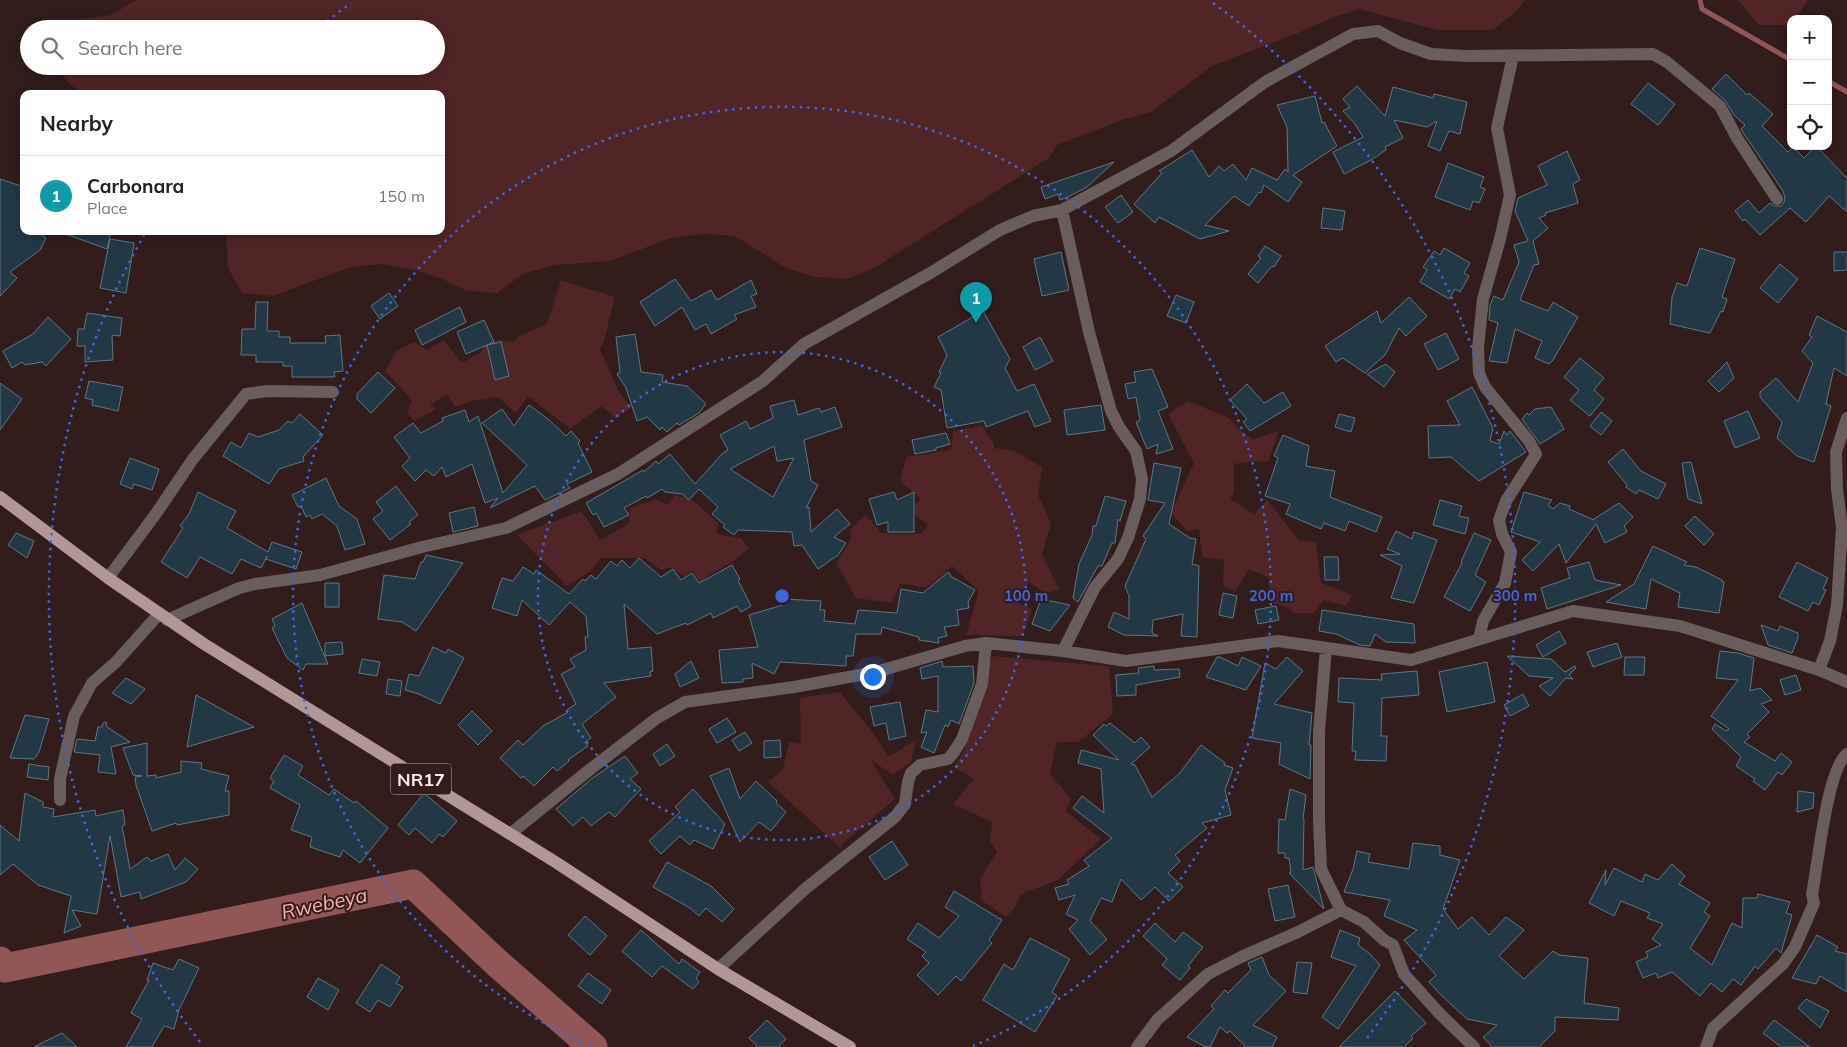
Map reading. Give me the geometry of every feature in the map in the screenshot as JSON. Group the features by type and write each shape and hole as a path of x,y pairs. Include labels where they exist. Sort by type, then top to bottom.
{"main road":[{"name":"NR17","path":"0,497 163,617 510,834 718,969 850,1047"}],"street":[{"path":"60,800 60,779 74,716 92,683 163,617 255,584 320,575 422,547 506,528 618,474 763,381 804,344 932,272 1000,230 1033,216 1062,210 1172,152 1265,82 1353,34 1378,32 1400,43 1431,54 1513,56 1653,54 1667,62 1720,106 1736,138 1777,199"},
{"path":"1480,639 1484,621 1506,583 1511,552 1502,534 1499,520 1506,501 1536,454 1529,441 1486,387 1479,373 1478,348 1483,300 1510,195 1497,128 1513,56"},
{"path":"1062,210 1089,332 1112,412 1119,427 1136,451 1142,479 1140,499 1128,538 1118,559 1095,587 1063,651"},
{"path":"108,578 155,515 193,459 246,394 267,391 333,392"},
{"path":"1819,670 1830,641 1837,605 1842,528 1837,489 1836,452 1847,418"},
{"path":"510,834 657,718 685,702 794,687 876,672 965,646 986,643 1063,651 1126,661 1278,640 1411,660 1573,611 1680,626 1819,670 1847,682"},
{"path":"718,969 805,889 903,808 911,773 920,765 948,759 954,752 962,739 982,684 986,643"},
{"path":"1326,648 1319,732 1321,869 1341,910 1364,922 1384,940 1393,945 1404,974 1439,1013 1474,1047"},
{"path":"1706,1047 1713,1028 1783,964 1795,947 1814,903 1812,894 1828,793 1841,758 1847,754"},
{"path":"1137,1047 1157,1020 1208,974 1341,910"}],"shaded area":[{"path":"136,0 1525,0 1516,11 1493,30 1437,30 1359,9 1329,19 1212,66 1151,112 1122,120 1057,145 1049,158 874,268 847,279 815,277 786,268 735,236 703,234 671,238 610,261 555,265 523,274 497,293 467,291 440,278 411,269 382,264 351,267 273,296 242,293 228,268 226,235 445,235 445,90 76,90 62,75 445,75 445,20 80,20 111,15"},
{"path":"1738,0 1808,0 1798,15 1787,15 1787,25 1759,25"},
{"path":"561,280 615,297 604,341 600,349 620,394 632,407 616,418 601,406 570,429 528,396 516,413 498,397 472,401 455,407 447,394 430,405 436,409 415,421 407,413 412,400 385,371 396,351 414,342 427,350 444,340 462,363 481,352 486,343 500,340 514,342 519,336 547,324"},
{"path":"1188,401 1229,418 1242,432 1253,439 1279,431 1268,462 1255,461 1234,464 1234,493 1230,499 1254,514 1267,500 1299,540 1316,542 1321,583 1353,595 1346,606 1324,600 1314,613 1294,613 1284,606 1268,601 1270,578 1249,569 1235,592 1223,585 1224,560 1202,557 1199,529 1187,531 1171,513 1194,463 1168,414"},
{"path":"982,426 994,444 994,448 1014,451 1042,467 1038,495 1051,524 1042,554 1059,589 1047,594 1029,582 1019,604 1032,609 1023,636 966,635 979,591 952,566 926,588 901,583 891,603 856,598 836,563 850,541 851,529 866,515 881,533 921,534 928,525 910,511 921,499 900,481 906,457 951,450 953,431"},
{"path":"675,495 694,501 718,523 717,534 741,538 749,548 732,562 706,577 701,583 692,570 684,577 671,567 661,570 645,558 601,558 592,570 567,586 517,535 582,511 600,540 629,523 630,508 657,499 667,505"},
{"path":"992,656 1109,666 1113,714 1078,742 1057,742 1050,774 1071,799 1066,811 1101,839 1058,880 1021,894 1015,907 1006,917 982,901 980,879 997,851 990,841 992,822 953,804 974,779 954,767 965,749"},
{"path":"840,692 872,731 888,757 916,740 911,762 893,775 871,760 895,799 841,845 843,850 768,782 783,769 789,742 801,744 800,698"}],"building":[{"path":"1726,74 1747,95 1749,93 1773,114 1762,126 1788,152 1796,150 1804,158 1812,150 1820,150 1847,178 1847,212 1829,196 1806,222 1790,208 1760,235 1745,219 1743,221 1735,211 1748,200 1759,213 1770,203 1774,206 1781,206 1785,198 1783,191 1741,129 1745,125 1734,115 1725,100 1712,89"},
{"path":"1648,83 1675,104 1658,125 1631,104"},
{"path":"1357,86 1385,116 1393,87 1433,98 1434,94 1467,102 1460,134 1449,131 1440,151 1428,146 1437,121 1427,127 1394,120 1403,138 1385,147 1386,150 1371,160 1344,174 1333,152 1363,137 1355,124 1343,111 1350,107 1343,99"},
{"path":"1315,96 1322,123 1324,122 1337,146 1293,175 1302,182 1288,202 1264,185 1261,193 1259,192 1249,206 1234,196 1205,225 1229,231 1200,239 1159,217 1155,223 1134,204 1162,173 1159,171 1192,150 1209,177 1219,166 1224,171 1233,164 1246,180 1252,168 1277,180 1285,169 1288,172 1287,127 1277,105"},
{"path":"1567,151 1580,180 1573,184 1578,203 1545,213 1546,215 1539,218 1548,228 1533,241 1539,264 1534,265 1520,300 1548,311 1553,302 1578,317 1549,364 1535,358 1542,341 1515,329 1507,363 1489,361 1498,323 1489,320 1490,305 1494,296 1503,300 1519,262 1514,245 1528,241 1515,211 1518,198 1547,185 1538,166"},
{"path":"1114,162 1087,187 1060,200 1058,194 1045,199 1041,187"},
{"path":"1448,163 1484,177 1480,187 1485,189 1479,203 1473,201 1470,210 1435,197"},
{"path":"0,179 20,186 20,235 42,235 46,238 40,250 10,272 17,278 0,296"},
{"path":"1121,195 1133,212 1118,223 1105,207"},
{"path":"1323,208 1345,211 1342,230 1321,228"},
{"path":"68,235 110,235 107,249"},
{"path":"110,239 134,243 126,293 100,288"},
{"path":"1265,246 1281,256 1274,267 1272,266 1258,283 1248,274 1261,258 1258,256"},
{"path":"1444,248 1470,263 1464,273 1469,276 1460,292 1455,289 1449,299 1420,282 1427,270 1423,267 1434,251 1440,255"},
{"path":"1700,248 1735,259 1722,297 1727,299 1723,312 1721,311 1710,333 1670,324 1672,297 1677,283 1687,286"},
{"path":"1061,252 1069,290 1042,296 1034,259"},
{"path":"1834,252 1847,252 1847,270 1834,271"},
{"path":"1780,264 1798,279 1778,303 1760,288"},
{"path":"675,279 691,301 711,290 717,300 751,280 757,294 751,296 756,307 734,315 737,319 711,334 706,324 695,330 682,307 655,326 640,302"},
{"path":"389,293 398,306 380,319 371,306"},
{"path":"1176,295 1194,302 1186,323 1167,316"},
{"path":"1409,297 1427,316 1406,336 1399,328 1385,355 1365,373 1343,358 1336,362 1325,346 1377,311 1381,323"},
{"path":"256,302 268,302 267,331 279,331 279,337 290,337 290,343 326,343 325,336 340,335 343,371 334,372 335,377 292,377 292,366 283,366 283,362 256,362 256,355 241,355 242,329 255,329"},
{"path":"460,307 466,322 422,345 415,330"},
{"path":"983,311 1010,359 1005,368 1017,391 1034,384 1051,421 1035,427 1028,411 986,427 984,421 947,428 941,390 934,387 947,355 938,337"},
{"path":"87,313 122,318 120,336 112,335 113,360 85,362 85,346 77,346 78,329 84,329"},
{"path":"1817,316 1847,332 1847,376 1834,368 1826,404 1831,406 1814,462 1797,456 1777,438 1782,422 1760,397 1760,392 1776,378 1798,402 1813,363 1802,351 1812,337 1809,335"},
{"path":"48,317 71,339 46,366 42,362 25,365 22,362 12,368 3,351 33,334"},
{"path":"484,320 494,342 466,354 457,332"},
{"path":"1446,333 1459,359 1438,370 1424,344"},
{"path":"635,334 641,372 663,375 662,382 687,386 706,404 699,413 679,425 677,423 667,432 662,427 660,430 647,417 637,421 626,388 617,374 620,372 616,337"},
{"path":"1040,337 1053,361 1035,370 1023,347"},
{"path":"501,342 509,376 495,380 487,345"},
{"path":"1580,358 1604,378 1594,390 1604,399 1590,416 1570,400 1579,390 1564,377"},
{"path":"1727,362 1734,378 1719,392 1708,381"},
{"path":"1386,364 1395,372 1384,387 1367,374"},
{"path":"1152,369 1168,407 1158,411 1173,449 1156,454 1158,444 1147,449 1136,422 1140,420 1136,397 1128,399 1125,384 1136,382 1134,372"},
{"path":"378,372 395,388 371,413 357,399 357,394"},
{"path":"89,381 123,387 118,411 92,405 93,400 85,398"},
{"path":"0,383 22,399 0,430"},
{"path":"1247,384 1264,403 1283,392 1291,406 1250,431 1243,422 1247,419 1230,400"},
{"path":"1472,387 1493,428 1490,441 1499,444 1504,431 1507,435 1510,431 1526,452 1479,481 1451,457 1429,458 1428,426 1460,425 1447,401"},
{"path":"794,400 798,415 819,408 821,412 835,407 842,427 804,440 811,481 818,485 806,508 809,507 811,532 837,509 850,524 834,537 846,543 838,555 818,569 802,545 794,546 792,532 738,530 734,535 723,527 725,525 712,514 718,507 699,489 689,500 682,494 665,492 662,489 624,508 629,515 604,527 596,513 593,515 586,503 643,470 644,472 656,461 658,464 670,454 695,484 728,450 720,435 746,421 750,429 773,418 770,406","holes":["774,446 777,461 794,458 773,497 730,469"]},
{"path":"529,405 566,436 571,431 580,441 578,443 592,472 567,484 570,488 545,500 535,486 490,508 498,498 485,503 472,464 446,477 442,467 434,476 426,470 415,481 402,466 410,458 394,437 413,423 421,433 443,421 442,418 465,410 469,422 478,416 503,493 527,465 482,423 502,409 514,426"},
{"path":"1101,405 1105,430 1067,435 1064,410"},
{"path":"1551,407 1564,429 1540,444 1522,419 1527,413 1529,415 1535,409"},
{"path":"1748,411 1760,438 1735,448 1724,421"},
{"path":"1601,412 1612,421 1601,435 1590,426"},
{"path":"300,414 323,435 303,457 304,461 279,469 269,484 223,456 231,442 241,448 249,433 258,437 279,430 288,421 292,423"},
{"path":"1339,414 1355,418 1351,432 1335,427"},
{"path":"946,433 950,444 936,448 936,450 915,454 912,440"},
{"path":"1283,435 1309,446 1306,466 1335,471 1330,497 1382,517 1376,532 1349,521 1345,531 1324,523 1321,529 1286,514 1290,504 1265,496 1278,458 1274,456"},
{"path":"1623,449 1641,471 1666,484 1658,499 1639,490 1636,494 1626,487 1627,485 1608,462"},
{"path":"130,458 159,469 152,490 134,484 132,489 120,484"},
{"path":"1691,462 1702,504 1688,499 1682,463"},
{"path":"1154,463 1181,468 1169,524 1190,538 1196,539 1192,564 1199,566 1197,637 1181,636 1183,614 1153,620 1152,633 1158,636 1124,635 1108,627 1114,612 1129,619 1129,596 1125,586 1146,539 1143,536 1165,503 1148,500"},
{"path":"326,478 339,506 357,519 365,544 345,550 337,526 322,514 312,519 310,515 306,517 301,506 298,507 292,495"},
{"path":"396,486 418,515 409,522 411,524 390,540 373,519 383,511 376,502"},
{"path":"198,492 236,511 227,528 268,552 272,542 302,552 296,569 266,559 267,556 261,568 241,559 232,574 200,557 187,578 161,562 183,528 180,526 189,514"},
{"path":"894,492 897,500 914,492 914,532 888,532 888,522 877,525 869,499"},
{"path":"1524,492 1552,500 1548,505 1553,509 1560,503 1570,506 1569,509 1594,520 1619,503 1633,517 1624,526 1627,532 1605,543 1596,524 1566,563 1559,544 1533,571 1522,560 1540,542 1511,532"},
{"path":"1105,496 1126,501 1120,521 1118,519 1115,543 1112,543 1102,566 1098,566 1078,602 1073,598 1079,564 1092,535 1093,526 1096,526"},
{"path":"1440,500 1462,506 1459,516 1469,518 1465,534 1433,525"},
{"path":"474,507 478,526 453,532 449,513"},
{"path":"1695,516 1714,534 1704,545 1685,526"},
{"path":"1396,531 1412,539 1414,532 1437,540 1414,603 1391,598 1402,566 1380,555 1400,554 1387,549"},
{"path":"16,533 34,541 27,558 8,545"},
{"path":"1474,533 1491,540 1475,575 1486,582 1470,611 1444,597 1462,563"},
{"path":"1653,546 1687,562 1684,565 1696,567 1724,582 1719,613 1678,607 1680,593 1651,579 1646,609 1606,602 1634,584"},
{"path":"426,555 463,563 416,631 402,622 378,619 384,575 415,579 421,562 423,562"},
{"path":"1324,557 1338,557 1339,580 1325,580"},
{"path":"639,558 661,577 673,569 681,580 692,573 699,583 732,565 751,606 741,612 737,606 713,618 711,613 687,625 686,623 657,634 624,604 628,649 651,647 653,671 650,672 651,676 604,683 616,697 582,724 591,738 585,742 588,746 568,760 557,771 553,767 534,786 523,776 521,778 500,758 518,740 523,745 543,726 568,712 567,710 576,704 561,674 575,667 570,659 586,650 585,637 588,637 586,616 570,602 549,625 522,600 517,616 492,608 502,578 513,581 523,567 534,574 536,570 569,594 583,579 585,581 591,575 596,579 611,561 617,566 622,560 630,568"},
{"path":"1589,562 1595,580 1621,585 1547,609 1541,588 1570,578 1567,568"},
{"path":"1797,562 1828,578 1823,589 1826,590 1819,605 1813,602 1808,611 1779,597"},
{"path":"948,572 952,577 975,590 968,602 969,608 957,610 959,625 944,627 947,636 938,638 939,643 919,640 919,637 882,627 881,634 856,634 853,656 846,656 846,666 780,662 774,674 752,663 753,678 743,679 743,682 722,683 719,650 758,647 749,615 786,604 784,599 821,601 820,610 825,610 824,621 855,624 858,610 897,613 901,589 923,593"},
{"path":"325,583 339,583 339,607 325,607"},
{"path":"1223,593 1237,596 1233,618 1219,615"},
{"path":"1041,599 1070,605 1050,631 1032,624"},
{"path":"302,603 328,664 306,664 303,670 287,658 272,628 275,626 272,619"},
{"path":"1276,606 1279,620 1258,624 1255,610"},
{"path":"1322,610 1414,624 1415,643 1386,642 1375,634 1370,646 1360,645 1336,634 1319,631"},
{"path":"1761,625 1778,631 1780,626 1798,633 1792,653 1768,645"},
{"path":"1559,631 1566,643 1543,657 1536,645"},
{"path":"342,642 343,654 325,656 325,643"},
{"path":"1617,643 1622,657 1593,667 1587,652"},
{"path":"433,647 446,653 448,649 464,658 440,704 405,690 409,674 419,676"},
{"path":"1720,651 1738,653 1754,658 1750,691 1760,688 1772,700 1761,704 1769,712 1747,734 1750,737 1744,742 1775,761 1781,753 1792,762 1782,775 1778,772 1765,790 1753,781 1755,779 1736,766 1741,757 1712,729 1715,724 1726,731 1729,729 1711,716 1738,680 1716,678"},
{"path":"1507,656 1551,659 1565,672 1575,666 1576,668 1569,675 1573,679 1566,678 1550,696 1539,686 1553,678 1529,676"},
{"path":"1217,657 1238,666 1242,657 1261,666 1246,690 1206,677"},
{"path":"1287,657 1303,671 1274,704 1312,713 1309,745 1311,745 1310,779 1279,764 1281,743 1252,738 1265,663 1276,669"},
{"path":"1625,657 1645,657 1644,675 1624,675"},
{"path":"362,659 380,662 377,676 359,673"},
{"path":"691,661 699,678 680,687 675,674"},
{"path":"942,661 943,667 973,666 974,683 959,724 951,720 948,727 945,725 934,753 921,747 927,732 921,733 926,710 938,712 938,676 922,679 920,668"},
{"path":"1487,662 1495,702 1447,712 1439,672"},
{"path":"1154,666 1154,670 1179,669 1180,677 1136,685 1136,695 1117,696 1116,675 1139,673 1138,668"},
{"path":"1417,671 1419,695 1382,698 1381,736 1387,736 1386,761 1355,760 1356,751 1352,751 1354,703 1338,702 1339,678 1382,680 1381,674"},
{"path":"1796,675 1801,690 1785,695 1780,680"},
{"path":"126,678 145,689 131,704 112,693"},
{"path":"388,679 402,681 400,696 386,694"},
{"path":"1523,694 1529,706 1510,716 1504,705"},
{"path":"196,695 254,727 187,747"},
{"path":"900,702 906,736 889,740 886,723 874,726 870,707"},
{"path":"472,711 492,731 478,745 458,725"},
{"path":"25,715 49,719 39,752 34,759 10,758"},
{"path":"727,718 736,732 717,743 709,729"},
{"path":"106,722 107,727 130,742 111,747 116,774 98,772 100,755 74,752 77,739 95,741 98,727 102,727 103,723"},
{"path":"1110,723 1135,743 1141,737 1150,747 1131,764 1135,765 1152,797 1179,774 1201,745 1225,763 1224,765 1233,768 1225,790 1231,815 1202,823 1207,828 1175,855 1180,861 1168,873 1183,887 1169,901 1155,887 1141,900 1121,879 1112,902 1101,898 1090,921 1107,939 1090,955 1069,929 1078,920 1066,914 1075,895 1059,900 1055,888 1069,884 1067,880 1089,866 1084,860 1112,838 1073,808 1082,796 1104,813 1101,769 1078,763 1081,750 1119,760 1093,735 1104,724 1106,726"},
{"path":"745,732 752,743 739,751 732,740"},
{"path":"780,740 781,757 764,758 764,741"},
{"path":"147,743 147,776 156,775 156,778 181,772 181,761 202,763 201,769 229,776 225,791 229,791 229,815 177,825 176,823 152,831 136,785 135,777 142,776 133,775 123,748"},
{"path":"667,744 675,756 660,766 653,754"},
{"path":"284,755 303,766 298,775 329,795 334,789 354,803 356,801 388,828 360,863 343,850 340,857 310,847 312,837 291,830 300,805 270,788 274,781 270,778"},
{"path":"625,756 638,773 630,779 641,789 615,817 609,812 591,826 583,817 573,826 556,809 591,779"},
{"path":"29,764 49,767 48,780 27,777"},
{"path":"729,768 740,799 756,781 786,812 771,831 759,822 740,842 710,776"},
{"path":"693,789 725,824 713,849 694,840 690,845 680,836 661,854 649,841 680,812 675,807"},
{"path":"1290,789 1306,795 1303,819 1303,870 1313,867 1324,909 1289,873 1291,873 1289,858 1285,858 1285,853 1278,853 1279,819 1285,820"},
{"path":"1798,791 1814,793 1813,808 1797,812"},
{"path":"25,793 43,802 43,807 54,809 53,817 95,810 96,816 123,810 125,825 122,826 130,869 147,857 151,861 168,854 175,870 185,858 198,869 186,882 141,899 140,892 121,897 110,836 97,914 72,910 81,926 64,933 71,896 38,885 13,864 0,875 0,825 19,841"},
{"path":"424,793 457,821 443,837 439,834 432,843 415,828 409,835 398,825"},
{"path":"892,841 908,865 885,880 869,857"},
{"path":"1413,843 1440,846 1440,855 1460,860 1443,909 1458,929 1472,917 1489,935 1506,917 1524,930 1499,956 1524,979 1553,951 1559,955 1588,958 1584,1003 1619,1008 1618,1020 1555,1017 1555,1031 1539,1047 1492,1047 1483,1037 1497,1025 1467,1019 1429,982 1436,975 1404,940 1417,930 1384,916 1390,900 1344,892 1353,869 1357,851 1370,854 1368,862 1409,869"},
{"path":"667,862 711,886 734,909 722,922 706,908 699,916 690,908 653,887"},
{"path":"1672,864 1685,876 1679,884 1710,903 1704,912 1710,916 1690,948 1712,965 1732,923 1742,928 1743,898 1757,898 1758,894 1790,902 1786,913 1792,915 1781,953 1776,948 1758,969 1755,966 1741,985 1733,979 1722,992 1711,983 1700,996 1672,972 1658,978 1656,973 1643,978 1636,962 1648,957 1646,952 1661,945 1652,939 1663,924 1647,918 1650,913 1621,901 1614,916 1589,903 1606,870 1605,885 1614,868 1642,882 1645,874 1658,880"},
{"path":"1288,885 1295,917 1275,921 1268,889"},
{"path":"954,891 1002,920 989,940 992,943 961,981 956,976 938,995 917,975 929,963 922,956 926,952 907,939 918,923 939,938 959,916 945,907"},
{"path":"585,916 607,936 590,955 568,935"},
{"path":"1155,923 1175,942 1183,932 1203,947 1180,980 1162,965 1167,959 1143,936"},
{"path":"641,930 679,964 682,959 700,972 696,978 699,982 693,989 662,966 652,977 622,951"},
{"path":"1340,930 1360,938 1358,945 1380,965 1338,1029 1322,1017 1356,966 1331,957"},
{"path":"1817,935 1838,947 1835,951 1847,954 1847,992 1820,976 1816,984 1792,978"},
{"path":"1030,938 1070,959 1052,992 1057,996 1035,1032 983,1000 1004,964 1013,970"},
{"path":"1262,957 1269,975 1286,991 1253,1025 1277,1037 1272,1047 1246,1047 1230,1031 1227,1033 1220,1027 1210,1047 1206,1047 1187,1037 1214,1009 1211,1006 1225,990 1228,993 1251,970 1248,963"},
{"path":"179,959 199,968 179,1010 174,1029 164,1026 152,1047 126,1047 142,1019 131,1013 149,980 147,980 153,963 173,970"},
{"path":"1297,962 1312,963 1307,994 1293,992"},
{"path":"381,964 400,977 396,983 403,987 390,1007 378,1000 370,1012 356,1003"},
{"path":"588,973 611,990 602,1004 578,986"},
{"path":"318,978 339,990 328,1010 307,997"},
{"path":"1395,991 1426,1023 1411,1036 1413,1038 1404,1047 1339,1047"},
{"path":"1806,999 1829,1011 1820,1028 1798,1008"},
{"path":"767,1020 786,1039 778,1047 758,1047 749,1038"},
{"path":"1774,1020 1810,1047 1781,1047 1763,1033"},
{"path":"62,1033 77,1047 34,1047"}],"waterway":[{"path":"1700,0 1702,9 1787,58"},
{"path":"1832,83 1847,92"},
{"name":"Rwebeya","path":"0,961 5,968 413,884 497,963 593,1047"}],"place":[{"name":"Carbonara","path":"976,323"}]}
